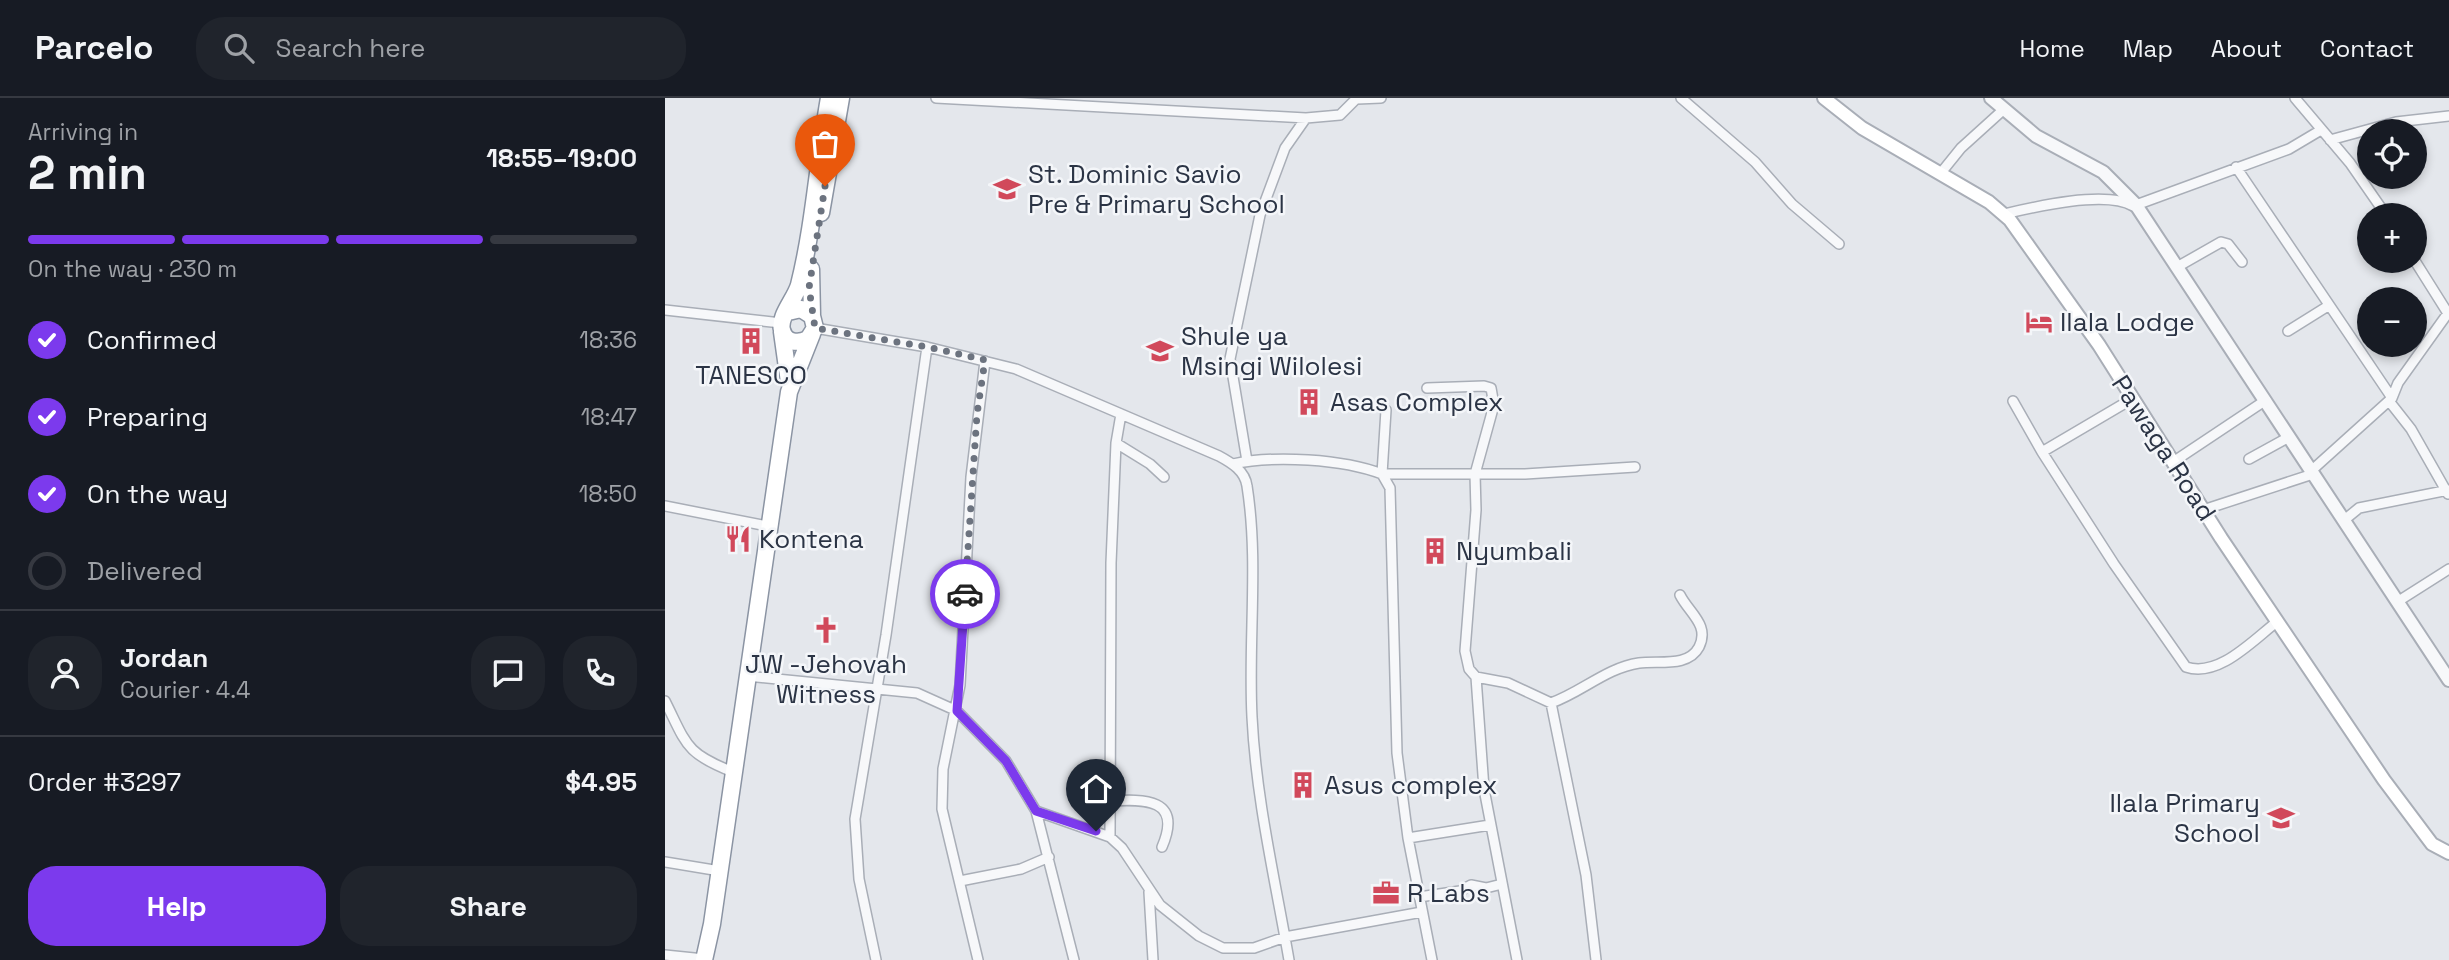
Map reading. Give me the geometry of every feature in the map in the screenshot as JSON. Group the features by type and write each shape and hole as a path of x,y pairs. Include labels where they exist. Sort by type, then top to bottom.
{"highway":[{"path":"789,392 784,322 799,285 829,98"},
{"path":"704,959 720,871 789,392 813,326 810,276 841,98"},
{"path":"784,322 800,309 813,326"},
{"path":"784,322 789,340 796,342 808,339 813,326"}],"main road":[{"name":"Pawaga Road","path":"1824,98 1862,128 2004,214 2033,248 2203,510 2414,822 2432,844 2449,853"}],"street":[{"path":"936,98 1306,118 1340,115 1357,98 1381,98"},
{"path":"1681,98 1755,162 1792,204 1839,244"},
{"path":"1991,98 2036,136 2103,172 2137,207 2449,680"},
{"path":"2295,98 2350,163 2378,203"},
{"path":"1940,174 1961,149 2003,110"},
{"path":"2330,140 2396,122 2449,116"},
{"path":"1247,461 1242,413 1230,359 1260,215 1285,148 1306,118"},
{"path":"2004,214 2086,201 2126,202 2137,207 2289,149 2321,130"},
{"path":"2236,167 2418,440 2448,492 2359,508 2343,521"},
{"path":"2177,267 2221,242 2228,244 2242,261"},
{"path":"2203,510 2312,473 2391,400 2398,383 2449,314 2422,273"},
{"path":"2288,331 2328,306"},
{"path":"665,310 784,322"},
{"path":"813,326 927,347 1016,369 1233,464 1247,485 1252,581 1252,716 1255,757 1266,842 1289,960"},
{"path":"876,960 855,849 855,819 927,347"},
{"path":"978,960 942,809 941,786 957,711 963,648 971,477 985,360"},
{"path":"1427,388 1479,386 1491,388 1494,395 1491,417 1475,474 1474,549 1465,650 1466,661 1476,677 1480,754 1490,825 1517,960"},
{"path":"2042,452 2131,399"},
{"path":"2013,401 2113,564 2186,667 2198,671 2213,669 2278,621"},
{"path":"2173,462 2266,401"},
{"path":"1385,410 1382,474 1390,488 1396,733 1408,838 1432,960"},
{"path":"1110,837 1111,563 1116,443 1121,414"},
{"path":"2249,459 2289,437"},
{"path":"1116,443 1150,464 1164,477"},
{"path":"1233,464 1247,461 1340,464 1382,474 1475,474 1635,467"},
{"path":"665,506 768,526"},
{"path":"2397,603 2449,569"},
{"path":"1551,703 1619,668 1637,663 1676,662 1694,653 1701,637 1700,623 1680,596"},
{"path":"747,676 917,693 957,711 1006,761 1036,811 1074,960"},
{"path":"1476,677 1508,683 1551,703"},
{"path":"665,701 691,751 703,760 733,772"},
{"path":"1551,703 1586,875 1596,960"},
{"path":"1110,801 1142,799 1157,804 1167,816 1168,826 1162,846"},
{"path":"1036,811 1110,837 1122,848 1149,892 1176,920 1205,940 1223,948 1254,948 1285,937 1422,912"},
{"path":"1408,838 1444,830 1490,825"},
{"path":"960,881 1021,869 1049,857"},
{"path":"665,862 720,871"},
{"path":"1419,897 1460,891 1471,885 1486,888 1502,884"},
{"path":"1149,892 1153,960"},
{"path":"665,955 704,959"}],"way so far":[{"path":"825,186 809,288 809,303 815,328 985,360 971,477 965,594"}],"place":[{"name":"St. Dominic Savio Pre & Primary School","path":"1007,189"},
{"name":"Ilala Lodge","path":"2039,322"},
{"name":"TANESCO","path":"751,341"},
{"name":"Shule ya Msingi Wilolesi","path":"1160,351"},
{"name":"Asas Complex","path":"1309,402"},
{"name":"Kontena","path":"738,539"},
{"name":"Nyumbali","path":"1435,551"},
{"name":"JW -Jehovah Witness","path":"826,630"},
{"name":"Asus complex","path":"1303,785"},
{"name":"Ilala Primary School","path":"2281,818"},
{"name":"R Labs","path":"1386,893"}],"route":[{"path":"965,594 957,711 1006,761 1036,811 1096,831"}]}
